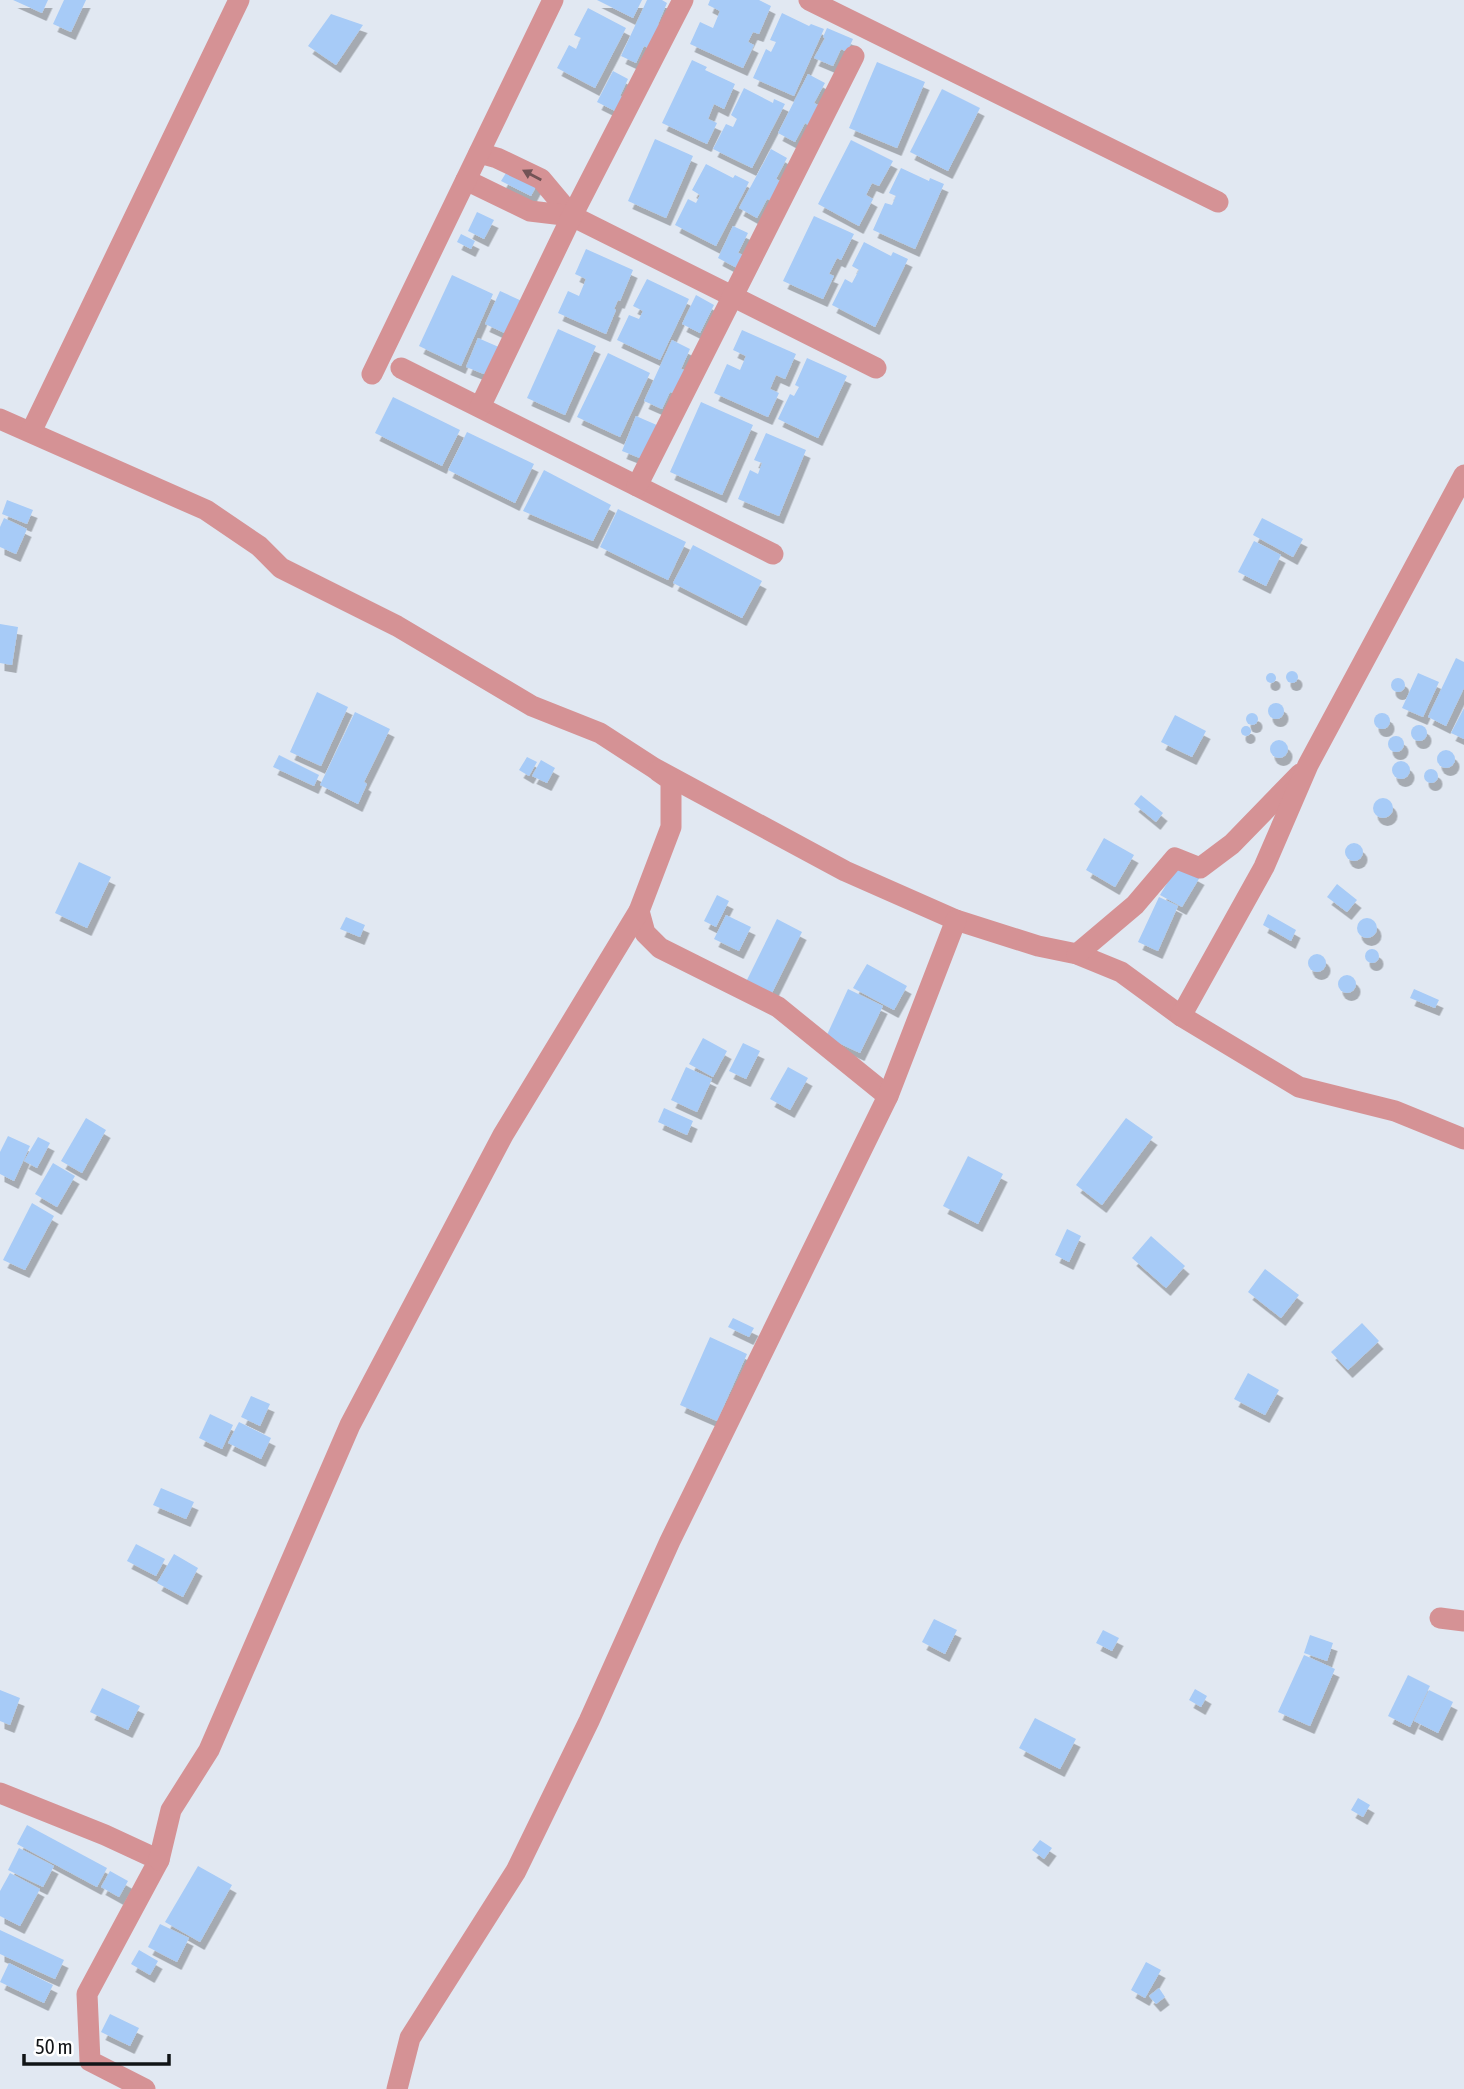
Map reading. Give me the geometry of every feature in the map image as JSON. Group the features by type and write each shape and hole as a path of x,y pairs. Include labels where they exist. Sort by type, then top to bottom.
{"street":[{"path":"31,432 239,0"},
{"path":"372,374 553,0"},
{"path":"480,407 572,216 683,0"},
{"path":"809,0 1218,202"},
{"path":"637,486 854,56"},
{"path":"479,153 497,158 541,179 572,216"},
{"path":"466,180 530,211 572,216 876,368"},
{"path":"401,368 773,554"},
{"path":"0,419 206,510 259,546 281,568 397,626 532,706 600,733 671,780 671,827 639,911 503,1135 350,1425 209,1750 171,1810 159,1860 87,1994 90,2061 145,2089"},
{"path":"1181,1016 1264,867 1308,765 1464,475"},
{"path":"1077,954 1135,905 1175,858 1200,868 1232,844 1308,765"},
{"path":"654,768 845,871 956,920 1038,946 1077,954 1121,972 1181,1016 1299,1087 1395,1111 1464,1139"},
{"path":"639,911 645,933 660,948 778,1007 888,1096"},
{"path":"397,2089 410,2038 516,1871 589,1721 670,1541 888,1096 956,920"},
{"path":"1440,1618 1464,1621"},
{"path":"0,1793 159,1860"}],"building":[{"path":"13,0 48,0 42,13"},
{"path":"64,0 86,0 71,32 53,24"},
{"path":"597,0 642,0 633,18"},
{"path":"647,0 662,0 667,3 658,24 662,26 652,50 644,46 636,63 621,56"},
{"path":"710,0 759,0 771,6 759,34 753,32 748,42 754,45 743,68 690,44 700,22 713,28 720,11 708,5"},
{"path":"588,8 626,28 595,88 557,68 569,45 576,49 581,38 574,35"},
{"path":"782,13 809,26 811,24 824,29 794,96 753,78 766,49 771,52 776,42 770,40"},
{"path":"331,14 363,25 336,65 308,46"},
{"path":"827,28 853,39 847,52 841,49 833,66 814,58 825,38 823,37"},
{"path":"692,60 707,67 705,70 735,84 724,109 714,104 708,119 717,123 707,144 662,123"},
{"path":"877,62 925,82 897,148 849,128"},
{"path":"613,71 628,79 620,96 624,98 617,112 597,102"},
{"path":"808,74 825,83 814,103 820,106 810,126 805,123 795,142 778,133"},
{"path":"744,88 773,103 774,99 785,104 752,168 713,149 726,124 733,127 737,119 731,115"},
{"path":"942,89 980,108 948,171 910,152"},
{"path":"655,139 693,156 666,218 628,201"},
{"path":"851,140 893,161 879,186 872,183 866,195 873,199 859,226 818,204"},
{"path":"771,149 787,158 776,179 784,183 774,202 767,199 757,218 739,208"},
{"path":"706,164 733,178 735,175 749,182 716,246 675,225 688,199 696,203 700,195 692,190"},
{"path":"509,168 539,181 531,196 501,181"},
{"path":"901,168 929,181 930,178 944,184 915,249 873,230 885,203 892,205 896,196 889,193"},
{"path":"477,212 494,220 484,239 468,231"},
{"path":"814,216 854,234 841,260 837,258 829,274 834,276 823,299 783,281"},
{"path":"733,226 748,233 738,253 743,255 737,268 718,258"},
{"path":"461,234 475,241 471,249 457,242"},
{"path":"864,242 891,256 893,252 908,259 875,327 832,305 845,279 852,283 859,270 852,266"},
{"path":"586,249 633,270 614,309 616,310 606,334 558,313 568,291 579,296 586,279 575,274"},
{"path":"452,275 493,294 461,366 419,346"},
{"path":"647,279 689,299 660,360 617,340 629,315 639,319 643,311 633,306"},
{"path":"500,291 524,302 509,335 485,324"},
{"path":"696,295 714,305 700,333 682,324"},
{"path":"558,329 596,346 565,415 527,398"},
{"path":"742,330 796,354 785,379 776,375 770,389 779,393 768,417 714,393 727,364 740,370 746,356 733,350"},
{"path":"478,338 501,348 489,376 466,367"},
{"path":"672,340 690,349 681,369 687,371 676,394 670,392 662,409 644,401"},
{"path":"608,353 650,373 620,437 577,417"},
{"path":"807,358 847,376 818,438 778,419 790,394 794,396 799,387 795,385"},
{"path":"393,397 460,430 442,466 375,433"},
{"path":"701,402 753,425 722,495 670,472"},
{"path":"636,416 659,426 645,460 622,451"},
{"path":"467,432 534,464 515,503 448,470"},
{"path":"766,433 806,450 779,516 738,499 750,470 758,474 762,463 754,460"},
{"path":"544,470 611,505 593,541 523,511"},
{"path":"7,500 33,510 27,524 2,514"},
{"path":"618,509 686,542 668,580 600,547"},
{"path":"4,518 27,529 16,554 0,547 0,527"},
{"path":"1262,518 1303,539 1293,557 1253,535"},
{"path":"1254,541 1281,555 1266,586 1238,572"},
{"path":"693,545 762,581 742,618 673,583"},
{"path":"0,624 18,627 12,665 0,663"},
{"path":"1456,658 1464,662 1464,688 1446,726 1428,717"},
{"path":"1292,671 1298,677 1292,683 1286,677"},
{"path":"1271,673 1275,674 1275,682 1271,683 1267,682 1266,678 1267,674"},
{"path":"1418,673 1439,682 1423,717 1402,708"},
{"path":"1395,678 1401,678 1405,685 1401,692 1395,692 1391,688 1391,682"},
{"path":"317,692 348,707 321,766 290,752"},
{"path":"1276,703 1282,705 1282,717 1276,719 1270,717 1268,711 1270,705"},
{"path":"1464,708 1464,739 1451,733"},
{"path":"355,712 390,729 364,782 367,784 358,804 320,785"},
{"path":"1252,713 1258,719 1252,725 1246,719"},
{"path":"1382,713 1388,715 1388,727 1382,729 1376,727 1374,721 1376,715"},
{"path":"1175,715 1206,731 1192,757 1161,742"},
{"path":"1416,725 1422,725 1427,733 1425,739 1416,741 1411,736 1411,730"},
{"path":"1246,726 1250,727 1250,735 1246,736 1242,735 1241,731 1242,727"},
{"path":"1396,736 1404,744 1396,752 1388,744"},
{"path":"1275,740 1283,740 1288,749 1286,756 1275,758 1270,753 1270,745"},
{"path":"1446,750 1452,753 1455,759 1452,765 1446,768 1440,765 1437,759 1440,753"},
{"path":"279,755 319,775 314,786 273,767"},
{"path":"527,757 537,762 529,776 519,770"},
{"path":"541,760 555,768 547,783 532,776"},
{"path":"1401,761 1408,763 1408,777 1401,779 1394,777 1392,770 1394,763"},
{"path":"1431,769 1436,771 1436,781 1431,783 1426,781 1424,776 1426,771"},
{"path":"1141,795 1163,813 1156,822 1134,804"},
{"path":"1383,798 1390,801 1393,808 1390,815 1383,818 1376,815 1373,808 1376,801"},
{"path":"1104,838 1134,855 1115,887 1086,870"},
{"path":"1354,843 1360,846 1363,852 1360,858 1354,861 1348,858 1345,852 1348,846"},
{"path":"79,862 111,877 87,928 55,913"},
{"path":"1178,865 1200,877 1182,907 1160,895"},
{"path":"1337,884 1357,900 1347,912 1327,897"},
{"path":"717,895 729,901 716,927 704,921"},
{"path":"1159,897 1178,906 1158,951 1138,942"},
{"path":"1268,914 1296,930 1291,941 1263,925"},
{"path":"726,915 751,927 739,951 714,939"},
{"path":"346,917 365,925 360,937 340,929"},
{"path":"1367,918 1374,921 1377,928 1374,935 1367,938 1360,935 1357,928 1360,921"},
{"path":"777,919 802,932 769,999 744,986"},
{"path":"1372,949 1377,951 1377,961 1372,963 1367,961 1365,956 1367,951"},
{"path":"1317,954 1323,957 1326,963 1323,969 1317,972 1311,969 1308,963 1311,957"},
{"path":"867,964 907,986 894,1010 853,988"},
{"path":"1347,975 1353,978 1356,984 1353,990 1347,993 1341,990 1338,984 1341,978"},
{"path":"848,989 883,1006 860,1053 826,1037"},
{"path":"1414,989 1439,1000 1435,1008 1410,998"},
{"path":"703,1038 727,1051 713,1077 689,1064"},
{"path":"743,1043 760,1051 746,1079 729,1071"},
{"path":"686,1067 712,1079 697,1112 671,1100"},
{"path":"788,1067 808,1078 790,1110 770,1099"},
{"path":"664,1108 693,1121 687,1135 658,1122"},
{"path":"86,1118 106,1130 82,1173 61,1161"},
{"path":"1126,1118 1153,1137 1102,1205 1076,1185"},
{"path":"8,1136 30,1146 14,1181 0,1174 0,1152"},
{"path":"38,1137 50,1143 37,1168 24,1161"},
{"path":"968,1156 1003,1174 978,1224 943,1206"},
{"path":"53,1163 75,1176 57,1207 35,1194"},
{"path":"32,1203 54,1216 25,1270 3,1260"},
{"path":"1067,1229 1081,1236 1069,1262 1055,1255"},
{"path":"1151,1236 1185,1266 1166,1288 1132,1258"},
{"path":"1265,1269 1299,1295 1281,1318 1248,1292"},
{"path":"733,1318 754,1328 749,1337 728,1327"},
{"path":"1362,1323 1379,1341 1348,1370 1331,1352"},
{"path":"710,1337 747,1354 717,1421 680,1405"},
{"path":"1248,1373 1279,1390 1265,1415 1234,1399"},
{"path":"251,1396 270,1404 260,1426 241,1417"},
{"path":"210,1414 233,1425 222,1449 199,1438"},
{"path":"239,1422 271,1438 261,1459 228,1443"},
{"path":"161,1488 194,1502 186,1519 153,1505"},
{"path":"136,1544 165,1559 156,1576 127,1561"},
{"path":"174,1554 198,1568 183,1597 157,1583"},
{"path":"934,1619 957,1630 945,1654 922,1642"},
{"path":"1103,1630 1119,1638 1112,1651 1096,1643"},
{"path":"1310,1635 1333,1643 1327,1661 1304,1653"},
{"path":"1304,1655 1335,1669 1310,1726 1278,1712"},
{"path":"1408,1675 1430,1686 1410,1727 1388,1716"},
{"path":"102,1688 140,1706 128,1730 90,1712"},
{"path":"1195,1689 1207,1696 1201,1707 1189,1700"},
{"path":"0,1690 20,1698 10,1725 0,1721"},
{"path":"1429,1690 1453,1702 1438,1733 1414,1721"},
{"path":"1035,1718 1076,1739 1060,1769 1019,1748"},
{"path":"1358,1798 1370,1805 1363,1817 1351,1810"},
{"path":"27,1825 107,1868 97,1887 17,1844"},
{"path":"1040,1840 1052,1848 1044,1859 1032,1850"},
{"path":"19,1848 54,1866 43,1887 8,1870"},
{"path":"198,1866 232,1885 200,1942 165,1922"},
{"path":"110,1871 128,1881 119,1897 101,1887"},
{"path":"10,1873 40,1889 20,1926 0,1916 0,1891"},
{"path":"160,1924 189,1938 177,1962 148,1947"},
{"path":"0,1930 64,1960 55,1979 0,1954"},
{"path":"139,1950 158,1961 150,1975 131,1964"},
{"path":"1146,1962 1161,1970 1145,1998 1131,1990"},
{"path":"9,1963 53,1985 44,2003 0,1982"},
{"path":"1159,1988 1165,1997 1156,2004 1149,1996"},
{"path":"110,2014 139,2028 130,2046 101,2032"}]}
